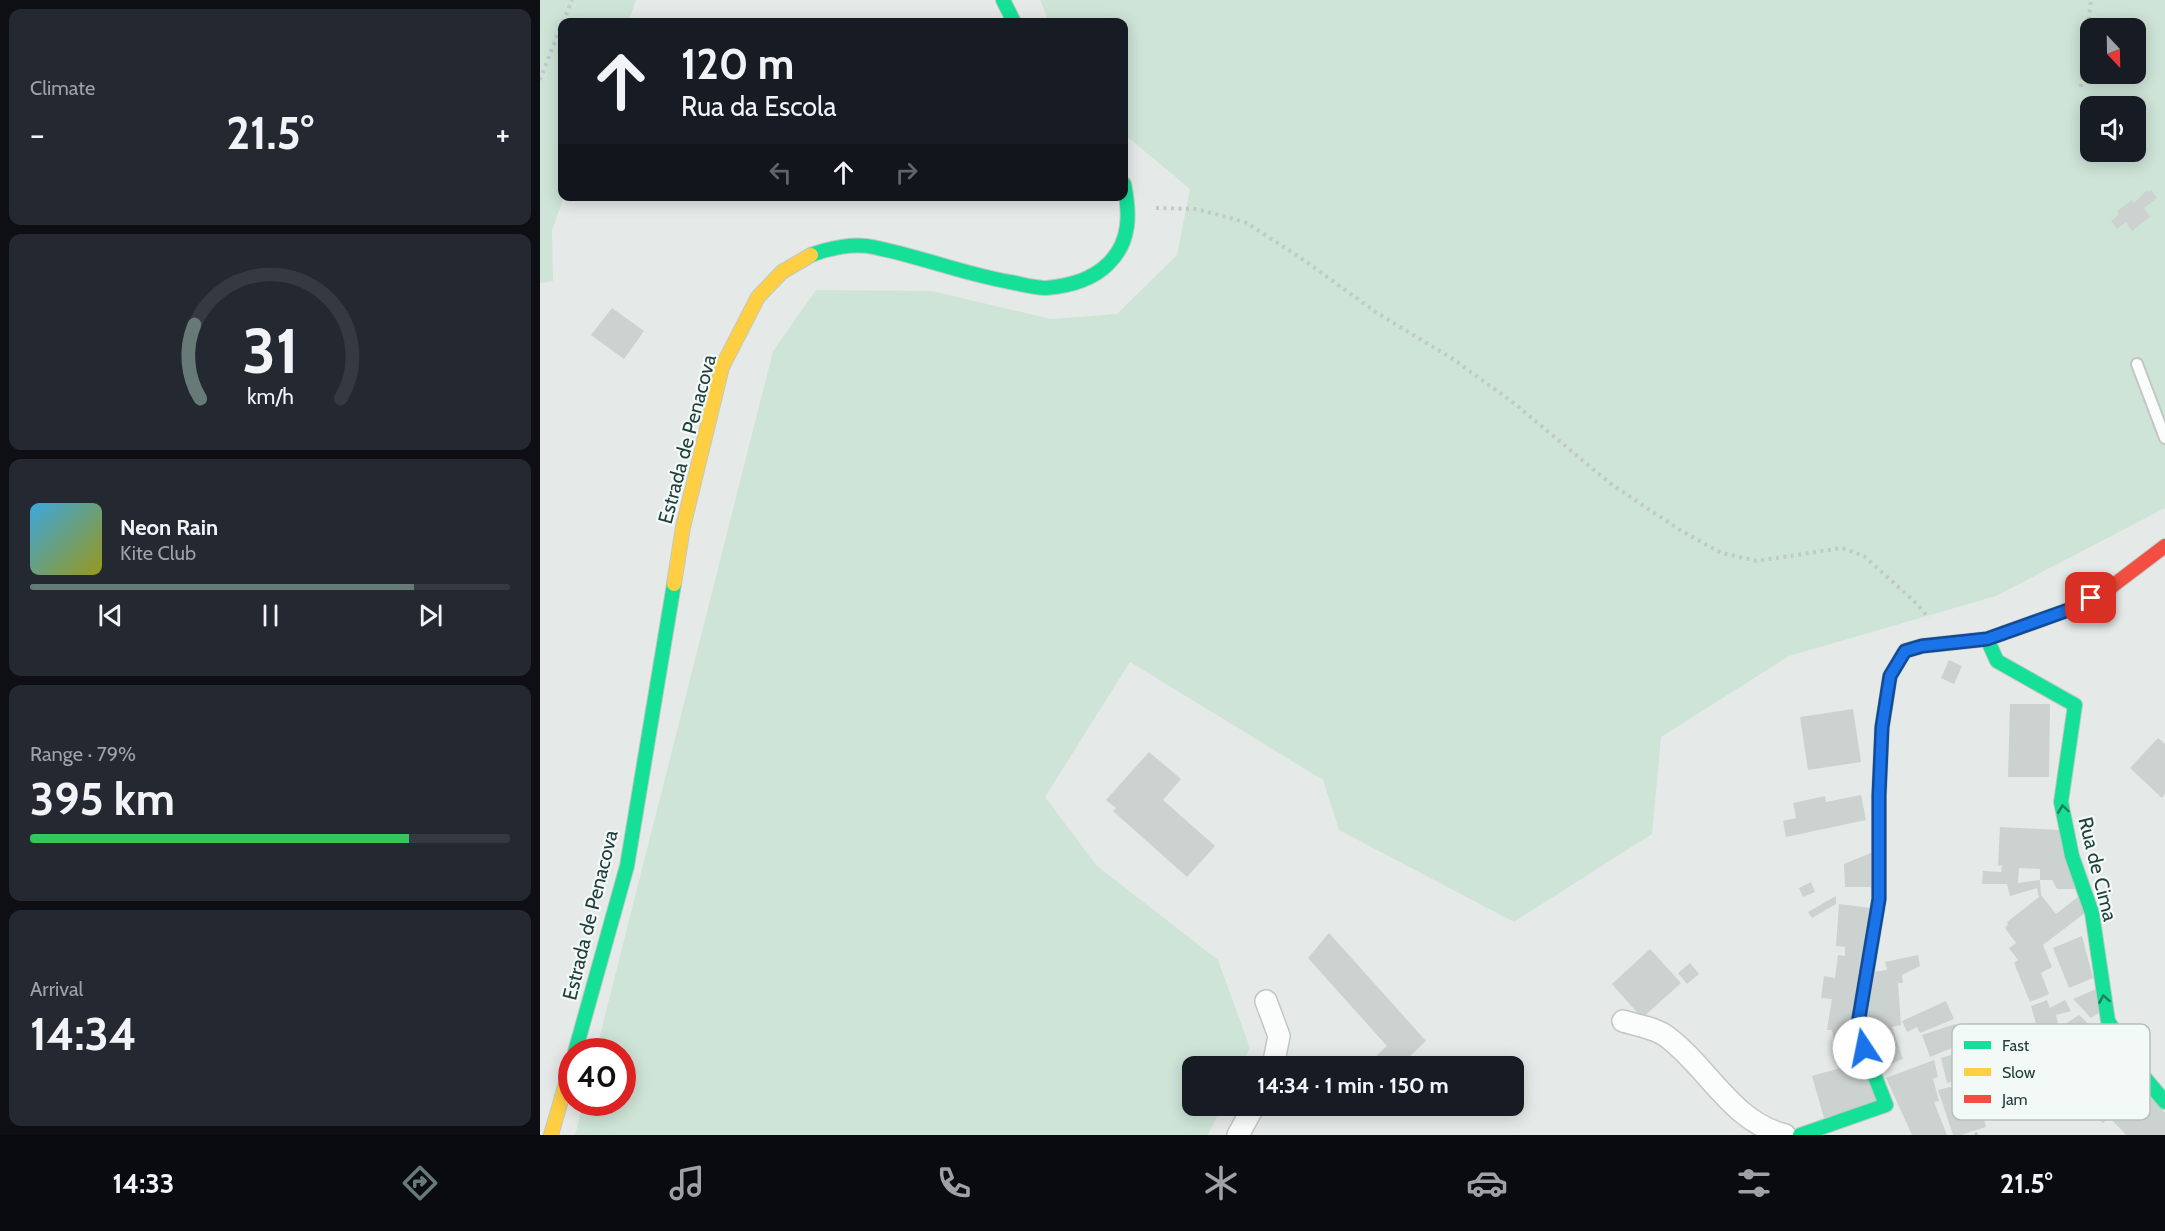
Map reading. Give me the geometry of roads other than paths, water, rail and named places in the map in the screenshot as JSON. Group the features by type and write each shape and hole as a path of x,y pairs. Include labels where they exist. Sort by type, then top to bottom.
{"street":[{"path":"1003,0 1012,18"},
{"name":"Estrada de Penacova","path":"578,1038 627,866 683,527 722,368 758,297 782,272 812,254 841,247 871,246 983,277 1044,288 1072,284 1098,274 1120,253 1127,227 1128,201"},
{"path":"1800,1135 1886,1105 1857,1030 1879,899 1879,795 1882,727 1890,676 1905,651 1922,646 1987,639 2071,609 2111,587 2165,546"},
{"name":"Rua de Cima","path":"1987,639 1997,661 2075,705 2061,802 2072,856 2092,913 2110,1024"},
{"path":"1266,1001 1279,1036 1274,1056"},
{"path":"1623,1021 1664,1034 1690,1056 1743,1114 1773,1132 1785,1135"},
{"name":"Rua de Cima","path":"2150,1084 2165,1102"},
{"path":"551,1135 558,1111"},
{"path":"1238,1135 1248,1116"}],"lane":[{"path":"2137,364 2165,438"}]}
